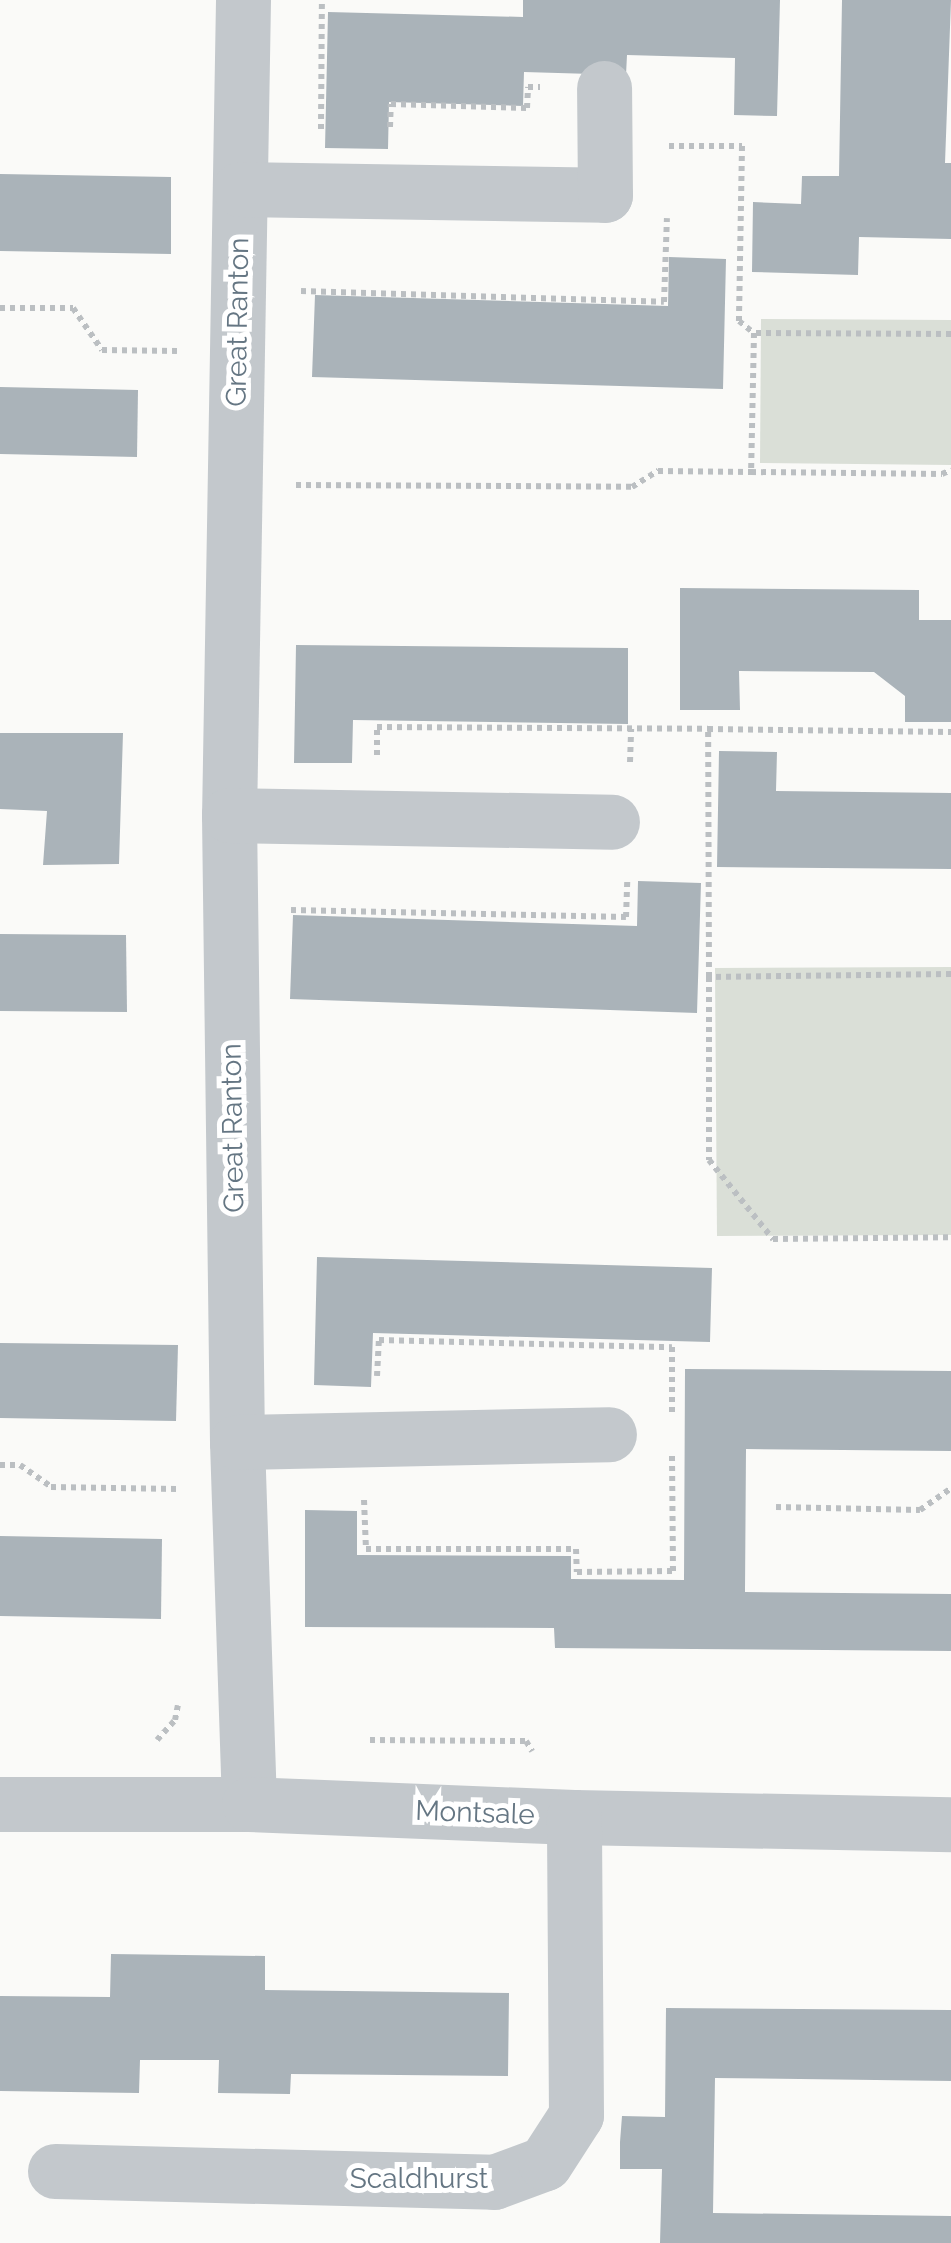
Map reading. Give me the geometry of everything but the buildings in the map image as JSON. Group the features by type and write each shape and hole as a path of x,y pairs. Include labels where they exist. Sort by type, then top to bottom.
{"street":[{"name":"Great Ranton","path":"243,0 229,815 238,1442 249,1804"},
{"path":"240,190 605,194 604,88"},
{"path":"229,815 612,822"},
{"path":"238,1442 609,1434"},
{"name":"Montsale","path":"0,1804 249,1804 574,1817 951,1824"},
{"name":"Scaldhurst","path":"56,2171 494,2182 545,2162 576,2116 574,1817"}],"path":[{"path":"320,132 322,0"},
{"path":"390,137 391,104 527,108 528,87 604,88"},
{"path":"668,164 670,126"},
{"path":"669,145 742,146 739,321 754,333 951,334"},
{"path":"293,291 664,302 667,204"},
{"path":"0,308 73,308 102,350 186,352"},
{"path":"751,472 754,333"},
{"path":"286,485 632,486 658,471 942,474 951,470"},
{"path":"377,761 377,727 951,732"},
{"path":"708,730 709,1160 773,1239 951,1238"},
{"path":"709,977 951,974"},
{"path":"0,1465 20,1465 51,1487 190,1489"},
{"path":"776,1507 920,1510 951,1488"}],"shaded area":[{"path":"761,319 951,320 951,465 760,463"},
{"path":"951,967 951,1235 717,1236 715,968"}]}
